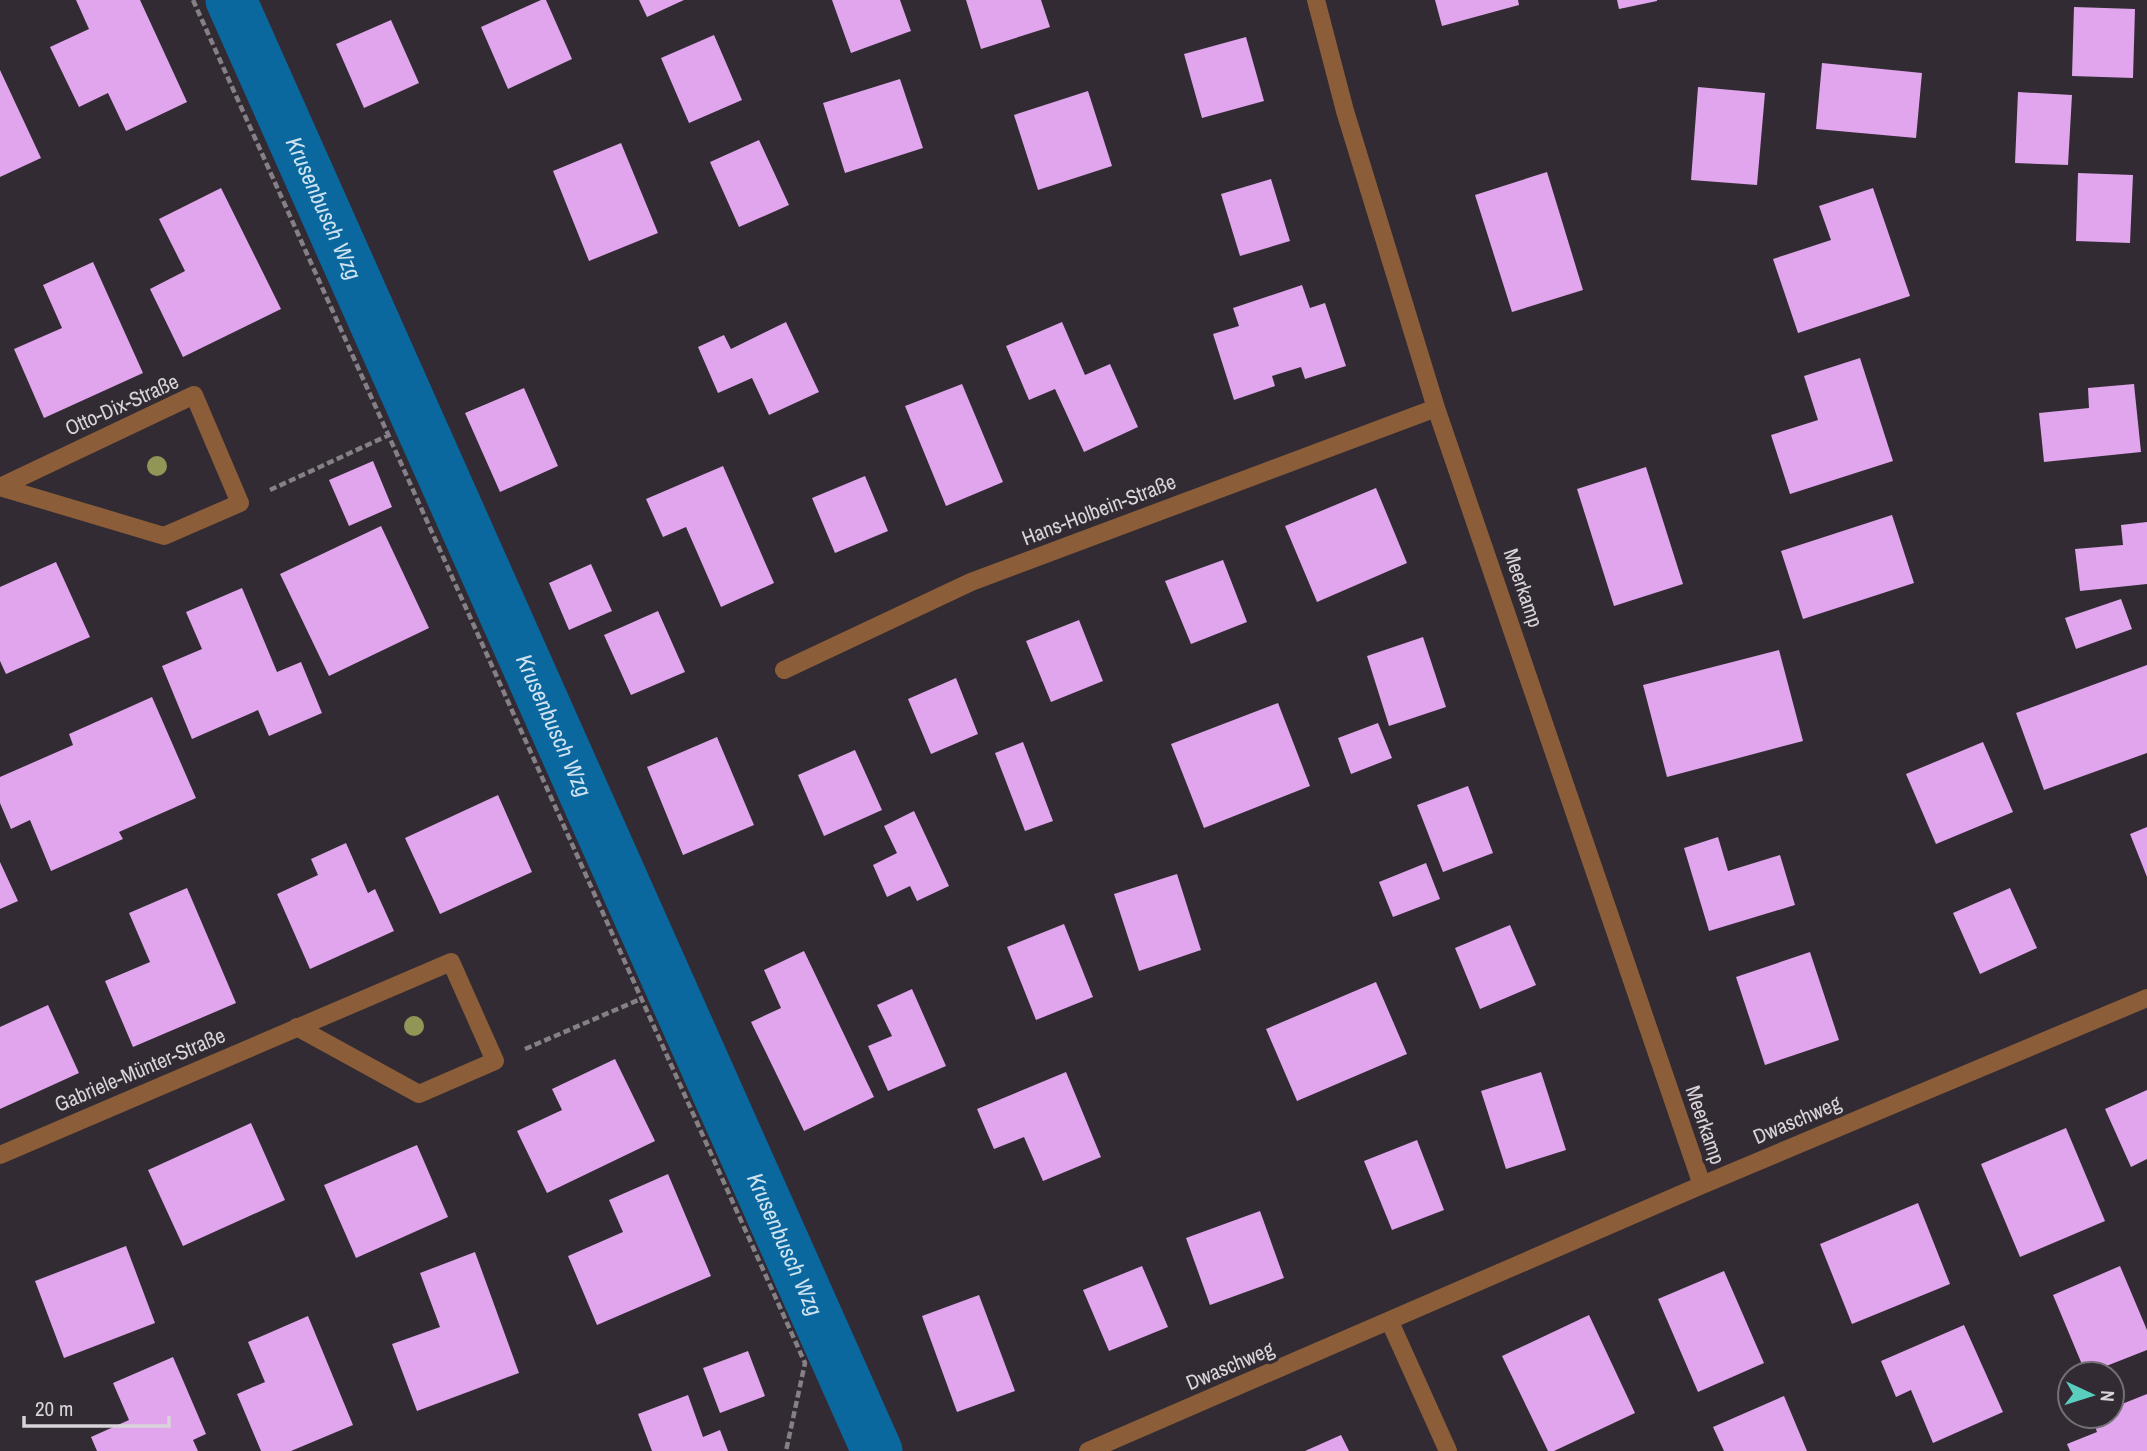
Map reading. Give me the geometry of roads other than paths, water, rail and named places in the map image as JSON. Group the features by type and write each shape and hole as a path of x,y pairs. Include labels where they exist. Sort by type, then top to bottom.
{"street":[{"name":"Meerkamp","path":"1316,0 1345,111 1436,408 1702,1185"},
{"name":"Otto-Dix-Straße","path":"194,395 240,503 164,536 0,487 194,395"},
{"name":"Hans-Holbein-Straße","path":"784,670 971,582 1436,408"},
{"name":"Gabriele-Münter-Straße","path":"0,1155 297,1027 450,962 495,1061 419,1094 297,1027"},
{"name":"Dwaschweg","path":"1088,1451 1702,1185 2147,998"},
{"path":"1390,1322 1448,1451"}],"waterway":[{"name":"Krusenbusch Wzg","path":"231,0 877,1451"}]}
